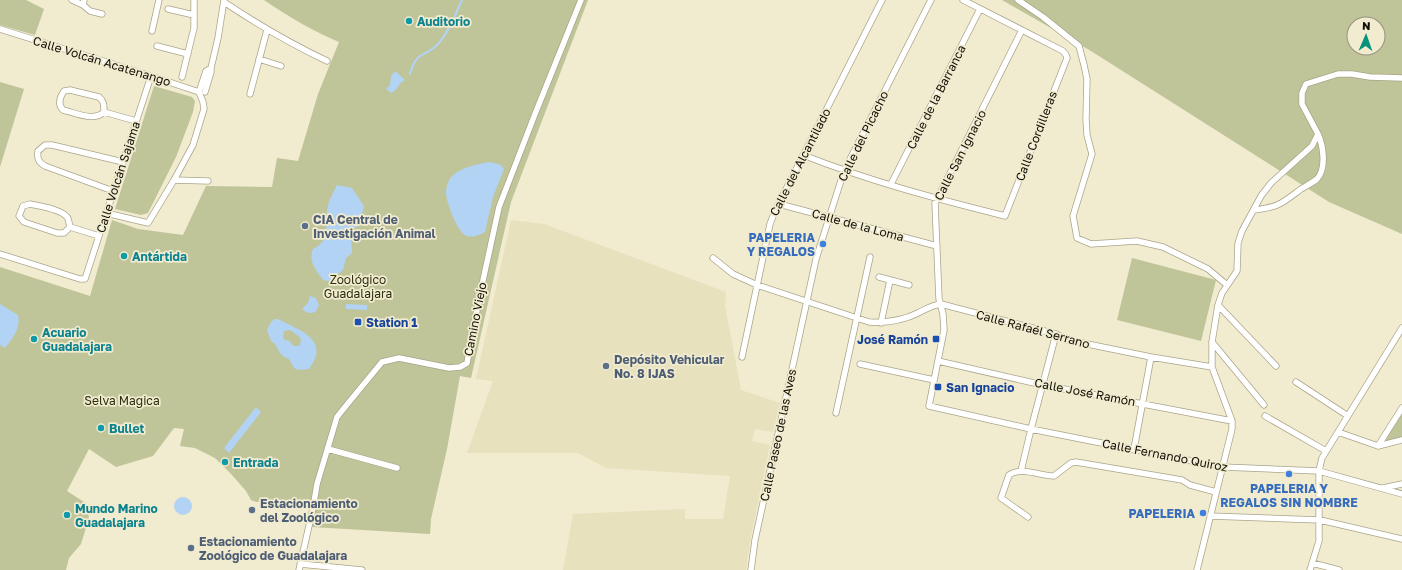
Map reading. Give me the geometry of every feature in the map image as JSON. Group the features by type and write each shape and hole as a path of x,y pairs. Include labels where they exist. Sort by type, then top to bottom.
{"street":[{"path":"72,0 83,3 90,11 102,14"},
{"path":"152,30 159,0"},
{"path":"182,77 194,28 194,0"},
{"name":"Camino Viejo","path":"299,567 313,508 316,484 338,418 382,362 399,358 449,368 460,367 467,363 499,207 581,0"},
{"name":"Calle del Alcantilado","path":"742,357 770,224 882,0"},
{"name":"Calle del Picacho","path":"807,301 816,259 828,217 844,171 932,0"},
{"path":"963,0 1022,30"},
{"path":"1018,0 1043,17 1079,46 1084,65 1087,78 1086,127 1092,154 1073,216 1077,238 1091,244 1137,240 1164,247 1208,269 1227,285"},
{"path":"106,213 148,223 174,180 193,145 203,116 204,109 202,94 211,72 224,1 267,30 302,50 327,61"},
{"path":"168,9 194,15"},
{"name":"Calle de la Barranca","path":"891,184 980,9"},
{"name":"Calle Volcán Acatenango","path":"0,29 150,76 202,94"},
{"path":"250,94 267,30"},
{"name":"Calle Cordilleras","path":"937,199 1005,216 1067,58 1063,51 1022,30"},
{"name":"Calle San Ignacio","path":"929,406 944,330 943,314 939,299 935,203 1022,30"},
{"path":"157,46 188,54"},
{"path":"259,59 281,66"},
{"path":"1254,210 1274,208 1287,201 1317,178 1322,167 1322,142 1302,104 1302,92 1306,84 1338,74 1402,78"},
{"name":"Calle Volcán Sajama","path":"0,254 80,279 85,279 150,76"},
{"path":"70,90 99,97 102,99 104,104 104,112 100,116 92,117 63,110 60,104 61,96 64,91 70,90"},
{"path":"104,112 136,121"},
{"path":"1197,570 1232,429 1232,420 1212,367 1212,342 1218,305 1222,293 1232,280 1236,271 1238,243 1242,232 1261,196 1271,183 1312,146 1318,134"},
{"path":"113,191 45,166 40,163 37,158 38,151 45,145 52,145 123,162"},
{"path":"804,155 844,171 937,199"},
{"path":"174,180 208,181"},
{"path":"30,204 63,213 68,218 70,226 64,233 57,233 24,222 19,216 20,210 23,206 30,204"},
{"name":"Calle de la Loma","path":"779,204 936,246"},
{"path":"70,226 99,236"},
{"path":"836,413 870,257"},
{"path":"713,258 733,274 757,285 857,318 881,323 894,322 908,318 934,305 941,304"},
{"path":"879,277 909,285"},
{"path":"881,323 890,280"},
{"name":"Calle Paseo de las Aves","path":"751,570 755,540 807,301"},
{"name":"Calle Rafaél Serrano","path":"941,304 1056,334 1068,340 1151,357 1212,367"},
{"path":"1218,305 1276,366"},
{"path":"1310,570 1319,541 1319,471 1322,458 1402,328"},
{"path":"1021,471 1056,334"},
{"path":"1212,342 1264,405"},
{"path":"1134,449 1151,357"},
{"name":"Calle José Ramón","path":"938,361 1043,385 1232,420"},
{"path":"860,364 934,380"},
{"path":"1296,382 1348,416"},
{"name":"Calle Fernando Quiroz","path":"929,406 1031,429 1222,467 1319,471 1402,494"},
{"path":"1378,446 1402,408"},
{"path":"1265,416 1326,451"},
{"path":"1338,432 1378,446 1402,440"},
{"path":"328,449 396,468"},
{"path":"1028,517 1001,498 1009,475 1013,472 1021,471 1054,476 1071,463 1076,462 1182,480 1190,486 1216,492"},
{"path":"1381,489 1402,484"},
{"path":"1210,516 1320,520 1402,539"},
{"path":"1312,563 1339,570"},
{"path":"299,567 362,570"}],"shaded area":[{"name":"Depósito Vehicular No. 8 IJAS","path":"511,220 544,224 726,292 725,306 741,390 780,403 773,432 755,429 752,441 770,445 750,541 746,570 563,570 573,514 685,509 685,519 723,519 730,476 606,468 578,453 467,453 493,381 476,379"}],"green space":[{"path":"0,0 26,0 44,9 35,35 0,25"},
{"name":"Zoológico Guadalajara","path":"264,0 588,0 511,202 471,378 460,376 447,449 431,519 430,534 312,527 316,508 264,501 256,502 251,500 246,491 215,458 195,448 180,446 184,429 174,428 153,456 116,467 89,449 67,491 87,504 89,518 81,544 69,558 66,570 0,570 0,267 90,296 112,220 138,229 183,235 206,186 272,187 277,158 298,161 318,94 339,42 300,23"},
{"path":"1002,0 1402,0 1402,234 1329,202 1091,51"},
{"path":"0,82 24,89 0,167"},
{"path":"154,86 192,97 195,101 193,112 176,157 148,213 141,215 115,209"},
{"path":"1132,258 1216,280 1201,341 1117,320"},
{"path":"1402,411 1402,439 1381,444"}],"water":[{"path":"395,71 405,80 391,93 386,89 390,85 391,76"},
{"path":"490,162 501,165 504,169 493,197 485,232 479,235 467,236 456,224 450,210 446,188 452,176 460,170 470,166"},
{"path":"337,185 352,188 364,206 359,226 354,228 351,237 352,253 346,258 343,270 329,281 323,280 315,269 311,258 313,249 323,241 325,236 328,205"},
{"path":"310,296 316,298 319,305 313,313 308,313 302,309 308,303"},
{"path":"0,304 18,315 19,320 16,333 5,348 0,345"},
{"path":"346,304 367,305 367,310 346,309"},
{"path":"278,319 303,332 315,343 317,350 315,359 309,369 298,370 294,368 289,359 280,353 275,344 271,341 267,330 271,322","holes":["290,330 301,339 300,345 294,346 290,341 283,338 284,331"]},
{"path":"256,407 261,412 229,453 224,448"},
{"path":"183,497 189,500 192,506 189,512 183,515 177,512 174,506 177,500"}],"waterway":[{"path":"410,74 419,57 433,48 442,39 452,23 462,0"}],"place":[{"name":"Auditorio","path":"409,21"},
{"name":"CIA Central de Investigación Animal","path":"305,226"},
{"name":"PAPELERIA Y REGALOS","path":"823,244"},
{"name":"Antártida","path":"124,256"},
{"name":"Station 1","path":"358,322"},
{"name":"Acuario Guadalajara","path":"34,339"},
{"name":"José Ramón","path":"936,339"},
{"name":"Depósito Vehicular No. 8 IJAS","path":"606,366"},
{"name":"San Ignacio","path":"938,387"},
{"name":"Bullet","path":"101,428"},
{"name":"Entrada","path":"225,462"},
{"name":"PAPELERIA Y REGALOS SIN NOMBRE","path":"1289,474"},
{"name":"Estacionamiento del Zoológico","path":"252,510"},
{"name":"PAPELERIA","path":"1203,513"},
{"name":"Mundo Marino Guadalajara","path":"67,515"},
{"name":"Estacionamiento Zoológico de Guadalajara","path":"191,548"}],"park label":[{"name":"Selva Magica","path":"122,400"}]}
